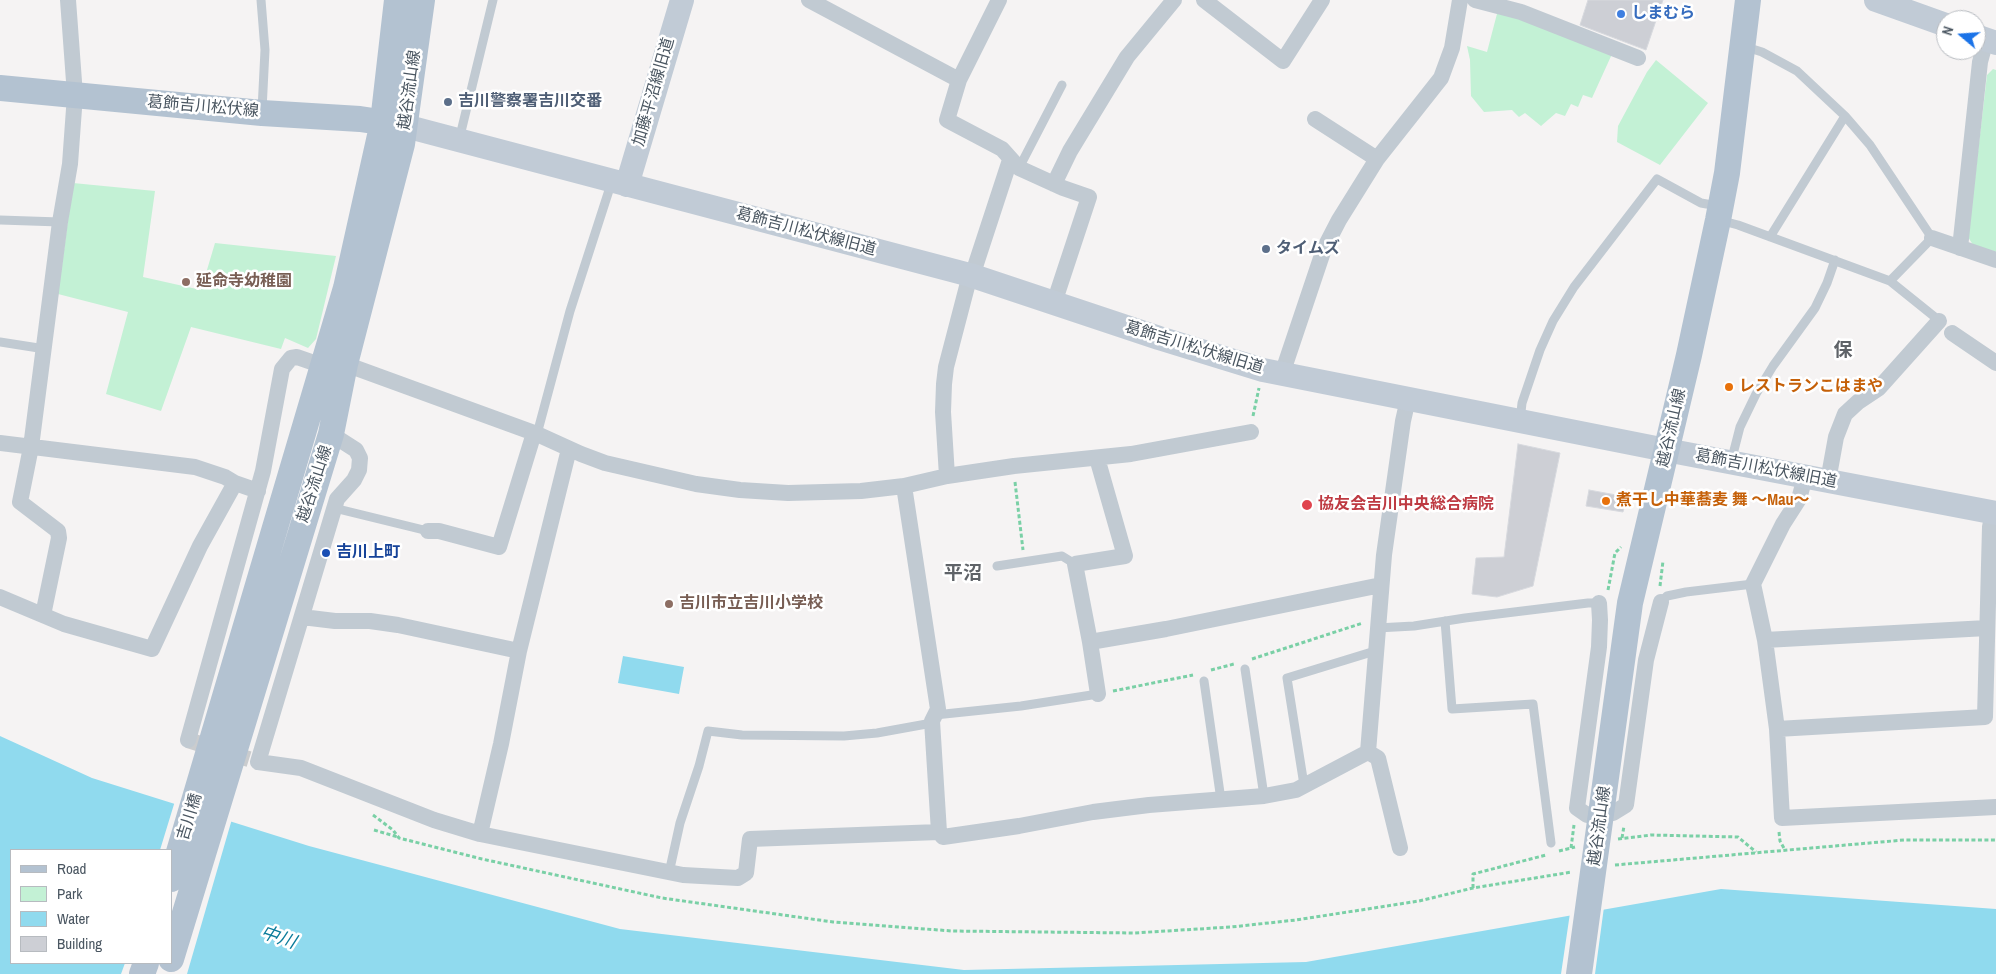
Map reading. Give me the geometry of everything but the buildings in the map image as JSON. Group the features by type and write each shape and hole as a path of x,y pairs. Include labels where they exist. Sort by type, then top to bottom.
{"main road":[{"name":"越谷流山線","path":"394,124 397,0"},
{"name":"越谷流山線","path":"211,786 331,434 334,365 346,288 394,124 422,0"},
{"name":"越谷流山線","path":"1579,974 1630,603 1727,173 1748,0"},
{"name":"葛飾吉川松伏線","path":"0,88 394,124"},
{"name":"越谷流山線","path":"172,955 211,786 334,365"},
{"name":"吉川橋","path":"172,877 211,786"}],"street":[{"path":"43,615 59,538 58,531 20,502 31,447 60,222 70,164 75,95 68,0"},
{"name":"加藤平沼線旧道","path":"620,183 682,0"},
{"path":"809,0 959,80"},
{"path":"1000,0 959,80 947,120 1002,149 1015,164 1054,184 1089,197 1054,303"},
{"path":"1054,184 1070,151 1127,57 1174,0"},
{"path":"1204,0 1283,61 1322,0"},
{"path":"1273,372 1324,249 1339,220 1378,159 1441,78 1452,48 1460,0"},
{"path":"1475,0 1520,12 1638,58"},
{"path":"1876,0 1936,21"},
{"path":"1960,248 1981,60"},
{"path":"1315,119 1378,159"},
{"name":"葛飾吉川松伏線旧道","path":"394,124 971,276 1216,356 1273,372 1995,513"},
{"path":"947,476 943,412 945,376 971,276 1015,164"},
{"path":"1932,238 1996,260"},
{"path":"1939,321 1878,388 1845,414 1817,479 1799,499 1783,524 1753,584 1765,640 1777,729 1782,818 1996,807"},
{"path":"1952,333 1996,363"},
{"path":"188,740 258,491 282,369 291,358 297,357 334,365 535,433 605,463 665,478 740,490 833,493 904,486 947,476 1014,466 1131,454 1251,432"},
{"path":"1368,752 1380,585 1402,421 1408,399"},
{"path":"428,531 499,547 535,433"},
{"path":"331,434 356,450 360,458 359,470 354,480 337,499 258,762 302,768 434,820 480,834 691,876 738,878 746,873 750,839 939,832"},
{"path":"0,443 195,467 258,491"},
{"path":"480,834 501,744 519,651 570,449"},
{"path":"1098,458 1125,556 1075,564 1098,694"},
{"path":"0,597 64,624 152,649 200,546 234,483"},
{"path":"904,486 938,709 933,719 939,832 943,837 1149,804 1264,796 1296,790 1368,752"},
{"path":"1777,729 1985,717 1990,528 1995,513"},
{"path":"1090,642 1166,629 1380,585"},
{"path":"1599,607 1599,647 1577,808 1587,815 1613,813 1626,805 1646,660 1661,602"},
{"path":"302,617 335,621 370,621 398,625 519,651"},
{"path":"1765,640 1987,628"},
{"path":"1368,752 1378,758 1400,848"}],"lane":[{"path":"261,0 264,50 262,113"},
{"path":"459,141 493,0"},
{"path":"1743,46 1762,52 1797,71 1845,116 1870,145 1932,238 1890,281"},
{"path":"1015,164 1062,85"},
{"path":"1770,237 1845,116"},
{"path":"1520,421 1522,403 1540,350 1552,322 1574,287 1657,179 1738,225 1890,281 1952,333"},
{"path":"535,433 570,311 620,183"},
{"path":"0,220 60,222"},
{"path":"1731,462 1740,427 1756,394 1777,360 1815,308 1835,260"},
{"path":"0,342 45,349"},
{"path":"334,508 428,531"},
{"path":"997,566 1062,556 1075,564"},
{"path":"1661,602 1667,596 1686,592 1753,584"},
{"path":"1378,628 1414,626 1588,603 1599,607"},
{"path":"1445,622 1452,709 1533,704 1551,843"},
{"path":"1304,785 1287,678 1375,651"},
{"path":"1245,669 1264,796"},
{"path":"1204,681 1221,800"},
{"path":"669,873 680,823 708,732 844,736 877,733 933,719 1098,694"}],"path":[{"path":"1251,432 1273,372"},
{"path":"1014,466 1024,562"},
{"path":"1599,607 1607,596 1615,553"},
{"path":"1656,558 1664,561 1659,591 1661,602"},
{"path":"1571,848 1577,808"},
{"path":"367,812 375,816 399,838"},
{"path":"374,830 482,860 662,898 833,922 952,931 1125,933 1231,927 1296,920 1418,901 1472,888 1579,871"},
{"path":"1608,866 1904,840 1996,840"},
{"path":"1780,841 1785,850"}],"green space":[{"path":"1498,10 1612,54 1592,98 1583,95 1578,107 1571,104 1565,116 1556,113 1541,126 1525,113 1519,117 1512,110 1484,112 1471,96 1470,60 1467,46 1487,52"},
{"path":"1656,60 1708,103 1660,165 1617,142 1618,126 1647,72"},
{"path":"1993,69 1996,70 1996,252 1973,245 1968,237 1987,75"},
{"path":"73,183 155,191 143,277 201,290 215,243 336,256 316,339 308,348 285,338 281,349 191,327 161,411 106,394 128,312 58,294"}],"water":[{"path":"623,656 684,667 679,694 618,683"},
{"name":"中川","path":"0,736 92,778 309,846 620,929 964,970 1306,962 1721,889 1996,909 1996,974 0,974"}],"pier":[{"path":"175,801 232,819 187,974 121,974 125,964 172,964 172,849 160,849"},
{"path":"1604,907 1595,974 1561,974 1570,913"}],"tunnel":[{"path":"188,740 258,762"}],"place":[{"name":"しまむら","path":"1621,14"},
{"name":"吉川警察署吉川交番","path":"448,102"},
{"name":"タイムズ","path":"1266,249"},
{"name":"延命寺幼稚園","path":"186,282"},
{"name":"レストランこはまや","path":"1729,387"},
{"name":"煮干し中華蕎麦 舞 〜Mau〜","path":"1606,501"},
{"name":"協友会吉川中央総合病院","path":"1307,505"},
{"name":"吉川上町","path":"326,553"},
{"name":"吉川市立吉川小学校","path":"669,604"}],"district":[{"name":"保","path":"1843,351"},
{"name":"平沼","path":"963,574"}]}
